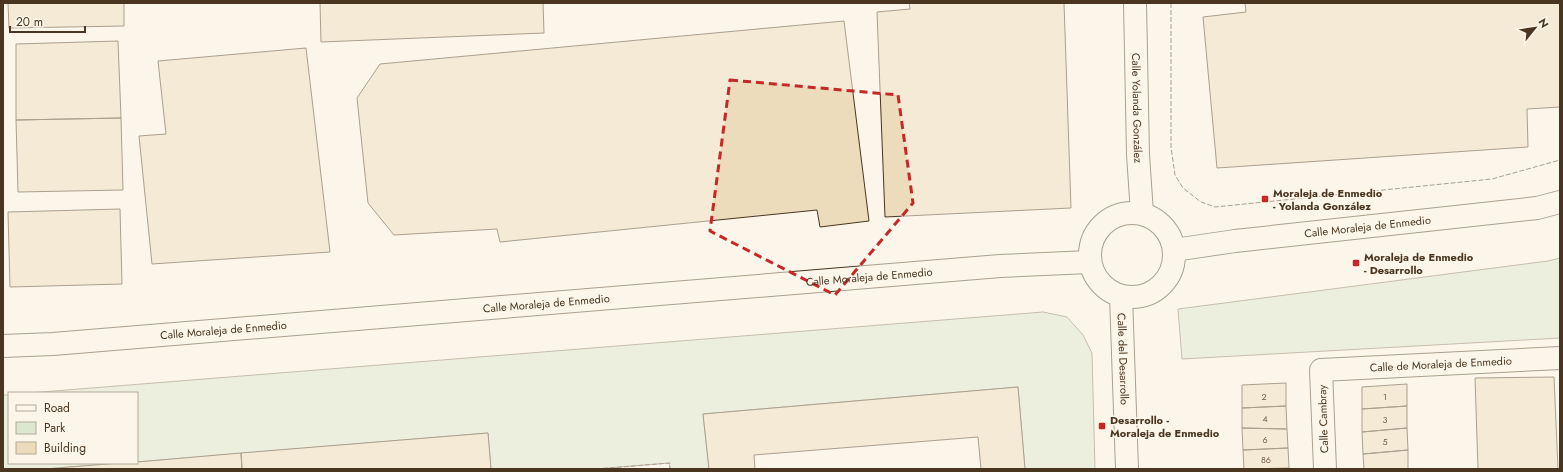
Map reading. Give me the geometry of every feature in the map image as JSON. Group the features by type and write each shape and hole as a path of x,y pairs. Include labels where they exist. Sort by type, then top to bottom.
{"street":[{"name":"Calle Yolanda González","path":"1135,3 1138,154 1142,213"},
{"name":"Calle Moraleja de Enmedio","path":"1174,250 1235,241 1537,208 1560,202"},
{"path":"1125,212 1142,213 1152,217 1160,223 1172,240 1174,250 1173,266 1166,281 1153,292 1137,298 1121,296 1109,292 1100,284 1093,274 1089,262 1090,245 1097,230 1110,218 1125,212"},
{"name":"Calle Moraleja de Enmedio","path":"3,346 61,344 1000,266 1089,262"},
{"name":"Calle del Desarrollo","path":"1121,296 1127,469"},
{"name":"Calle de Moraleja de Enmedio","path":"1321,370 1560,358"},
{"name":"Calle Cambray","path":"1321,370 1325,469"}],"highlighted area":[{"path":"730,80 898,95 913,203 835,295 710,231"}],"green space":[{"path":"1560,258 1560,338 1182,359 1178,309 1548,261"},
{"path":"1043,312 1067,317 1083,335 1092,353 1095,469 1025,469 1018,387 703,414 709,469 670,469 669,463 596,469 491,469 488,433 138,462 138,392 42,392"},
{"path":"3,395 8,395 8,464 108,464 45,469 3,469"}],"building":[{"path":"8,3 124,3 124,26 9,28"},
{"path":"320,3 543,3 544,33 321,42"},
{"path":"909,3 1064,3 1071,208 885,217 877,12 910,9"},
{"path":"1245,3 1560,3 1560,107 1527,109 1528,147 1217,168 1203,17 1246,12"},
{"path":"844,21 869,221 820,227 817,210 500,242 497,229 394,235 368,203 357,98 380,64"},
{"path":"118,41 121,118 16,120 16,44"},
{"path":"306,48 330,252 152,264 139,136 166,134 158,61"},
{"path":"121,118 123,190 18,192 16,120"},
{"path":"120,209 122,284 10,287 8,212"},
{"path":"1554,377 1558,469 1478,469 1475,378"},
{"path":"1286,383 1286,406 1242,408 1242,385"},
{"path":"1407,384 1407,406 1362,409 1362,387"},
{"path":"1018,387 1025,469 981,469 978,437 754,455 755,469 709,469 703,414"},
{"path":"1286,406 1287,429 1242,428 1242,408"},
{"path":"1407,406 1407,428 1362,432 1362,409"},
{"path":"1242,428 1287,429 1288,448 1243,450"},
{"path":"1407,428 1408,450 1363,454 1362,432"},
{"path":"488,433 491,469 242,469 241,453"},
{"path":"1288,448 1289,468 1244,469 1243,450"},
{"path":"1408,450 1408,469 1364,469 1363,454"},
{"path":"241,453 242,469 45,469 108,464 138,464 138,462"}],"fence":[{"path":"1171,3 1171,147 1175,175 1183,188 1201,202 1215,207 1492,179 1560,160"},
{"path":"596,469 670,463 670,469"}],"place":[{"name":"Moraleja de Enmedio - Yolanda González","path":"1265,199"},
{"name":"Moraleja de Enmedio - Desarrollo","path":"1356,263"},
{"name":"Desarrollo - Moraleja de Enmedio","path":"1102,426"}]}
